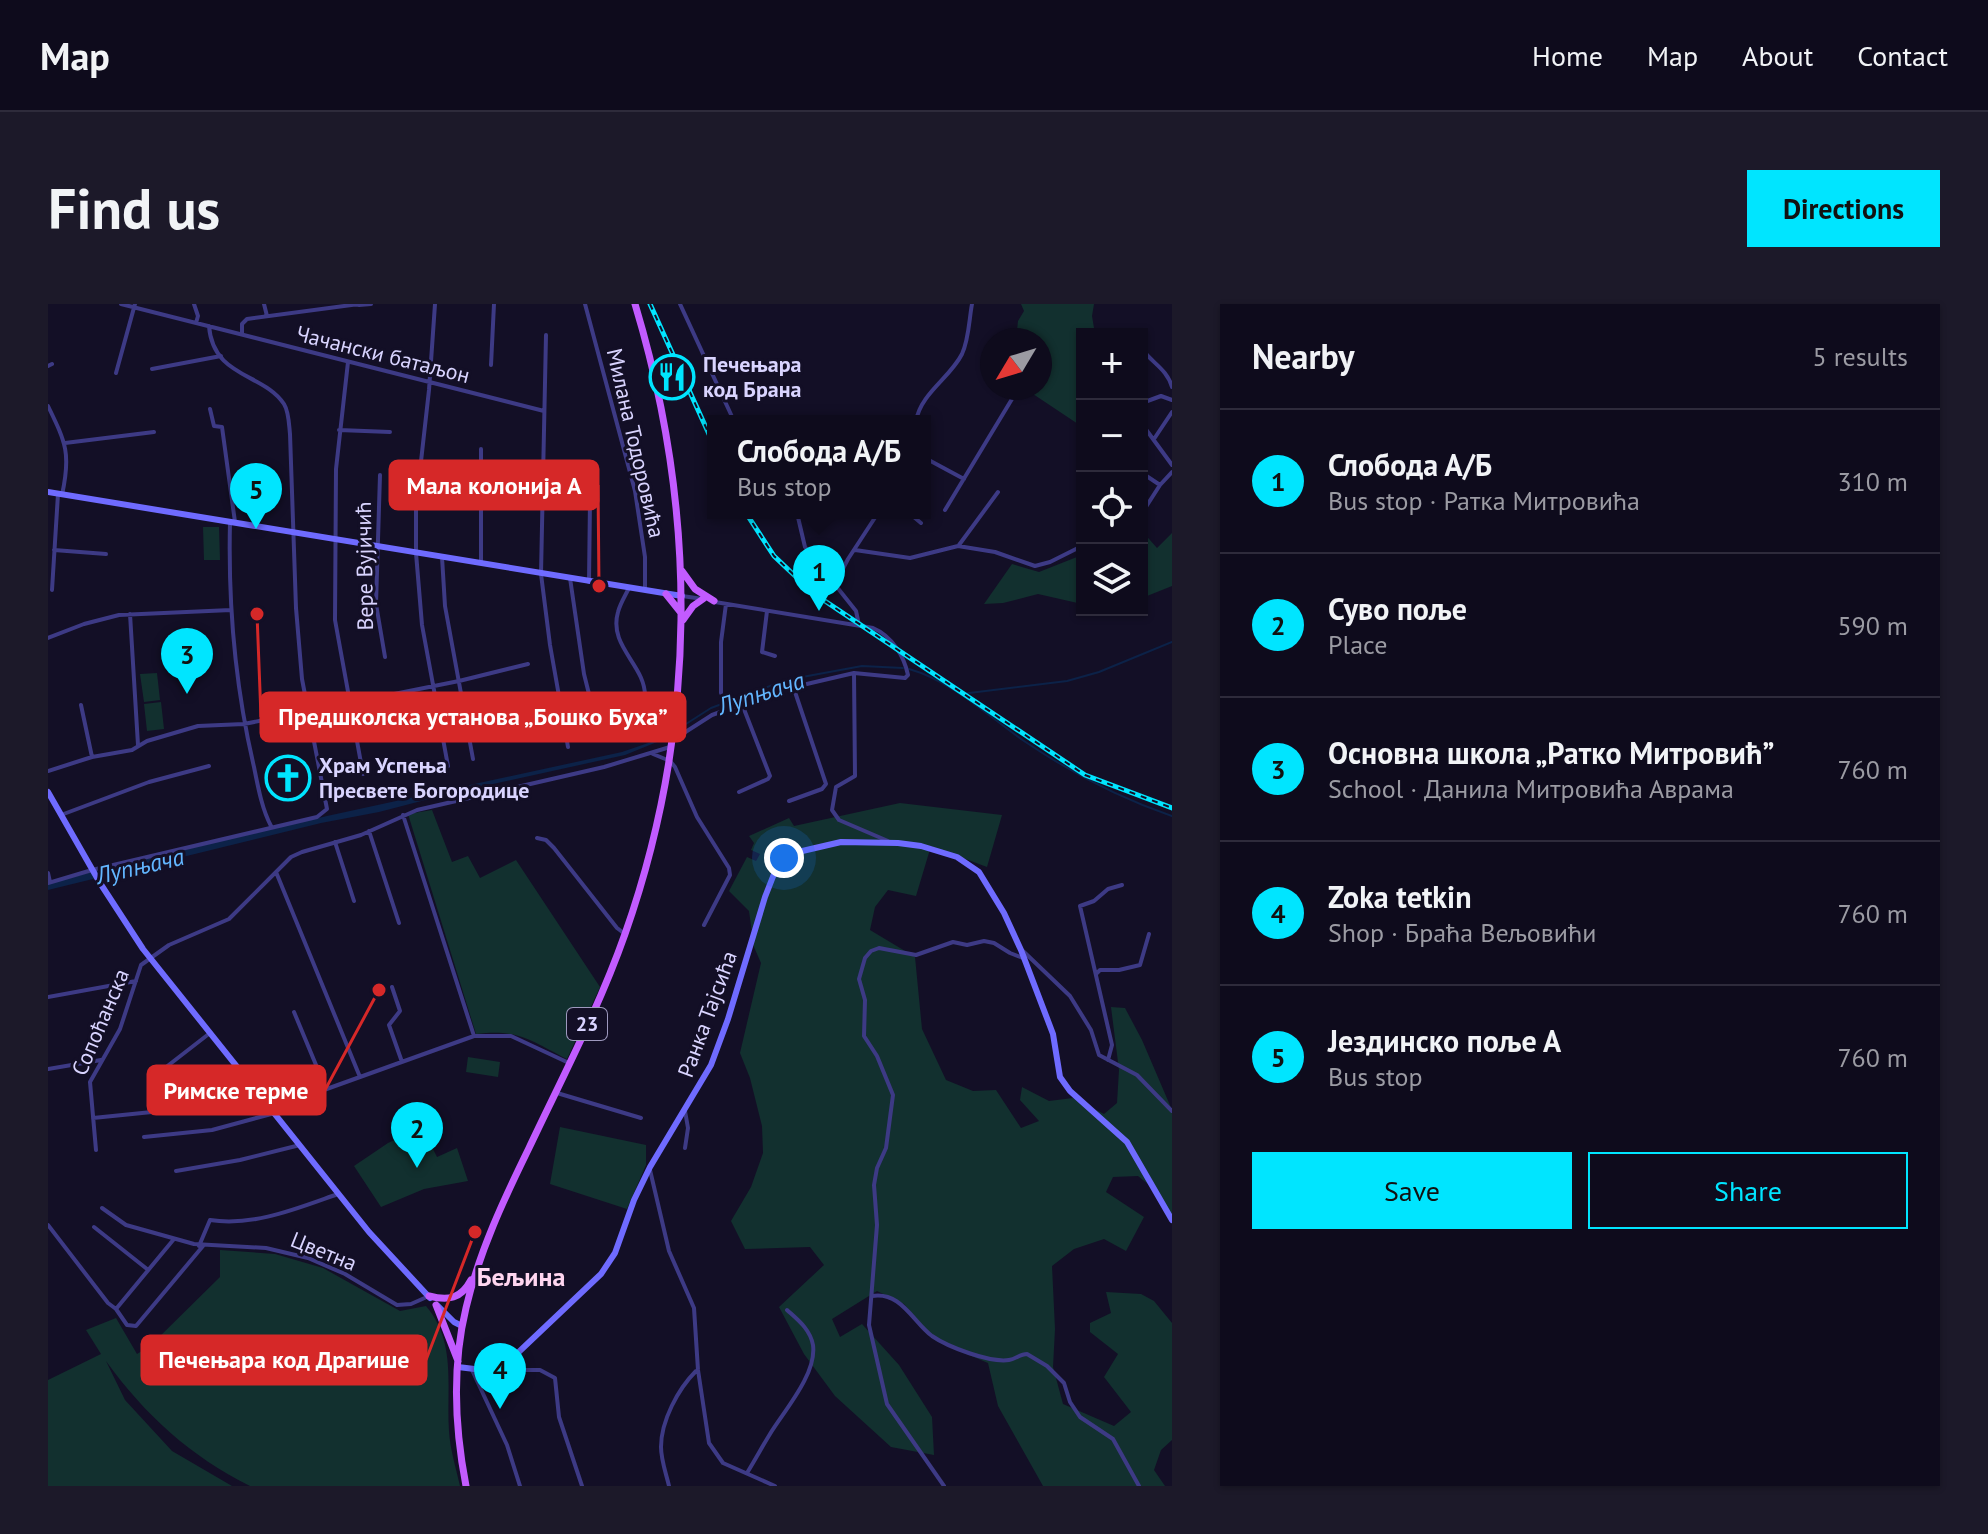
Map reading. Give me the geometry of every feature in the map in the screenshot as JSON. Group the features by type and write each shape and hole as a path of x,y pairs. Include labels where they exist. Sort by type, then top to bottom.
{"main road":[{"name":"23","path":"466,1486 460,1444 458,1364 462,1326 477,1272 497,1217 625,934 650,848 670,761 683,618 682,575 670,449 651,359 635,304"},
{"path":"703,599 683,618 667,594 682,575 695,589 714,601"},
{"path":"429,1296 444,1300 457,1297 477,1272"},
{"path":"436,1305 458,1364"}],"street":[{"name":"Чачански батаљон","path":"121,304 544,411"},
{"path":"194,304 198,316 196,323"},
{"path":"264,304 267,316"},
{"path":"242,334 242,324 246,320 313,307 371,304"},
{"path":"435,304 415,513 416,553 431,685 448,766"},
{"path":"491,365 494,304"},
{"name":"Милана Тодоровића","path":"585,304 635,491 645,557 645,591"},
{"path":"680,304 731,415"},
{"path":"917,415 929,393 964,349 972,304"},
{"path":"116,373 135,306"},
{"path":"48,873 49,882 256,833 271,826 317,817 326,811 327,802 307,711 298,631 290,434 286,408 264,386 235,372 221,356 210,335 209,326"},
{"path":"546,335 541,574 568,747"},
{"path":"1148,354 1171,375 1172,387"},
{"path":"152,369 221,356"},
{"path":"348,362 339,430 335,620 363,774"},
{"path":"1148,401 1161,396 1172,400"},
{"path":"945,510 1011,400"},
{"path":"48,406 65,443 68,464 60,494 52,590"},
{"path":"210,409 214,426 222,427 233,523 231,610 244,724 262,802 271,826"},
{"path":"1154,439 1172,412"},
{"path":"339,430 390,432"},
{"path":"65,443 154,432"},
{"path":"1148,432 1172,465"},
{"path":"481,449 481,564"},
{"path":"931,461 964,479"},
{"path":"1148,504 1172,472"},
{"name":"Вере Вујичић","path":"380,475 376,611 385,657"},
{"path":"1148,477 1160,485"},
{"path":"48,492 859,625 885,634 898,648 909,672 905,678 854,673 793,686 712,715 672,743 651,753 604,767 445,802 297,854 229,919 169,945 150,957"},
{"path":"958,546 998,492"},
{"path":"589,582 590,500"},
{"path":"798,519 805,547 858,614 859,625"},
{"path":"835,584 874,519"},
{"path":"916,519 921,523"},
{"path":"855,550 910,558 958,546 995,552 1035,566 1076,549"},
{"path":"54,550 106,554"},
{"path":"442,557 445,606 473,759"},
{"path":"570,578 591,702 637,701 645,697 643,683 617,636 618,612 629,588"},
{"path":"721,693 721,642 726,604"},
{"path":"48,638 96,620 130,614 231,610"},
{"path":"767,611 762,652 775,656"},
{"path":"130,614 138,745"},
{"path":"48,771 92,757 128,751 198,726 244,724 528,664"},
{"path":"854,673 855,776 836,787 832,810 839,820 893,843"},
{"path":"789,801 822,789 826,784 793,686"},
{"path":"739,792 770,776 742,704"},
{"path":"81,705 92,757"},
{"path":"651,753 670,761 677,770 697,817 729,868 730,875 704,925"},
{"path":"61,815 149,782 209,766"},
{"path":"48,792 100,883 150,957 385,1251 436,1305 462,1326"},
{"path":"403,815 474,1036"},
{"path":"369,831 399,923"},
{"path":"537,838 546,840 554,848 625,934"},
{"path":"335,842 354,901"},
{"name":"Ранка Тајсића","path":"496,1370 521,1351 610,1262 650,1167 711,1065 765,897 779,867 798,852 825,844 893,843 921,846 949,854 974,868 991,891 1021,950 1053,1034 1060,1077 1070,1091 1127,1142 1172,1220"},
{"path":"276,872 360,1077"},
{"path":"1122,885 1108,889 1094,901 1080,906 1112,1045 1108,1060 1137,1075 1172,1111"},
{"path":"1097,973 1100,970 1140,965 1149,934"},
{"path":"944,1486 887,1404 871,1340 869,1325 877,1225 874,1185 886,1148 893,1095 877,1056 864,1036 865,1000 859,979 865,958 879,948 916,955 953,942 967,945 984,941 1024,958"},
{"name":"Ранка Тајсића","path":"1021,950 1070,996 1091,1030 1099,1055 1108,1060"},
{"name":"Сопоћанска","path":"96,1150 90,1082 120,1029 141,965 150,957"},
{"path":"48,997 136,981"},
{"path":"392,987 400,1011 389,1025 402,1062"},
{"path":"294,1012 326,1089"},
{"path":"161,1071 210,1033"},
{"path":"144,1137 212,1130 273,1111 474,1036 511,1036 569,1063"},
{"path":"48,1069 101,1060"},
{"path":"93,1118 201,1107 258,1092"},
{"path":"555,1092 641,1118"},
{"path":"685,1111 688,1128 685,1148"},
{"path":"176,1171 300,1145"},
{"path":"650,1167 669,1251 694,1308 698,1370 706,1428 713,1451 730,1467 775,1486"},
{"path":"48,1225 127,1325 136,1326 201,1246 210,1220 224,1223 269,1216 338,1194"},
{"name":"Цветна","path":"102,1208 126,1225 201,1246 256,1247 290,1253 331,1267 397,1305 411,1304 429,1296"},
{"path":"94,1227 147,1269"},
{"path":"116,1309 174,1239"},
{"path":"872,1296 879,1295 898,1302 910,1310 932,1336 966,1352 1010,1360 1027,1354 1047,1366 1064,1383 1070,1402 1080,1417 1113,1439 1139,1486"},
{"path":"747,1473 786,1412 812,1358 813,1344 806,1328 787,1310"},
{"path":"458,1364 472,1370 540,1370 555,1378 559,1417 582,1486"},
{"path":"472,1370 507,1445 520,1486"},
{"path":"669,1486 661,1455 663,1428 685,1384 698,1370"}],"green space":[{"path":"1021,304 1094,304 1094,328 1076,328 1076,423 1042,400 1052,400 1052,328 1017,328 1024,311"},
{"path":"203,527 219,527 220,560 204,560"},
{"path":"1172,533 1172,586 1148,596 1148,538 1157,548"},
{"path":"1076,557 1076,603 1038,594 1003,603 984,604 1012,564 1039,572"},
{"path":"157,673 160,700 144,702 140,674"},
{"path":"161,702 164,729 147,731 144,704"},
{"path":"900,803 1002,815 987,867 931,846 916,896 888,890 875,907 870,930 915,957 922,1029 946,1080 973,1091 996,1090 1021,1128 1039,1121 1020,1100 1022,1087 1049,1101 1073,1098 1104,1114 1117,1103 1119,1070 1111,1007 1125,1008 1172,1110 1172,1216 1159,1193 1138,1176 1113,1177 1106,1192 1144,1217 1126,1251 1104,1239 1074,1249 1052,1266 1053,1367 1063,1404 1114,1426 1131,1412 1104,1377 1118,1354 1090,1332 1090,1323 1111,1313 1106,1292 1141,1294 1154,1301 1172,1323 1172,1440 1161,1450 1154,1470 1165,1486 1043,1486 998,1406 988,1363 936,1341 904,1304 877,1291 832,1319 840,1337 862,1324 899,1365 932,1417 934,1455 891,1447 835,1396 804,1354 779,1307 824,1265 810,1247 745,1249 731,1221 751,1187 763,1153 762,1126 740,1053 761,963 754,947 749,911 729,891 747,857 756,861 760,854 751,850 754,843 749,836 789,818 794,826"},
{"path":"432,810 452,862 468,856 480,878 516,860 600,987 567,1059 514,1035 476,1034 408,814"},
{"path":"468,1057 500,1062 498,1077 466,1072"},
{"path":"422,1127 437,1157 457,1148 468,1181 424,1189 381,1207 354,1166 388,1143"},
{"path":"560,1127 646,1145 646,1165 627,1209 550,1184"},
{"path":"220,1250 275,1254 323,1268 400,1311 426,1306 436,1320 446,1350 450,1438 460,1486 250,1486 188,1448 153,1416 106,1361 125,1400 172,1451 232,1486 48,1486 48,1380 101,1354 86,1330 116,1318 137,1354 150,1346 220,1277"}],"water":[{"path":"668,730 667,738 625,755 321,823 48,890 48,884 95,871 327,816 622,752 651,742"}],"waterway":[{"path":"961,694 1067,681 1099,672 1172,642"},
{"name":"Лупњача","path":"675,731 711,708 786,680 862,666 903,668"},
{"name":"Лупњача","path":"909,669 955,690 1024,741 1077,774 1114,793 1172,816"}],"railway":[{"path":"650,304 707,430"},
{"path":"750,519 774,556 813,593 1085,775 1172,808"}],"place":[{"name":"Печењара код Брана","path":"672,377"},
{"name":"Јездинско поље А","path":"256,529"},
{"name":"Мала колонија А","path":"599,586"},
{"name":"Слобода А/Б","path":"819,611"},
{"name":"Предшколска установа „Бошко Буха”","path":"257,614"},
{"name":"Основна школа „Ратко Митровић”","path":"187,694"},
{"name":"Храм Успења Пресвете Богородице","path":"288,778"},
{"name":"Римске терме","path":"379,990"},
{"name":"Суво поље","path":"417,1168"},
{"name":"Печењара код Драгише","path":"475,1232"},
{"name":"Zoka tetkin","path":"500,1409"}],"district":[{"name":"Бељина","path":"521,1276"}]}
